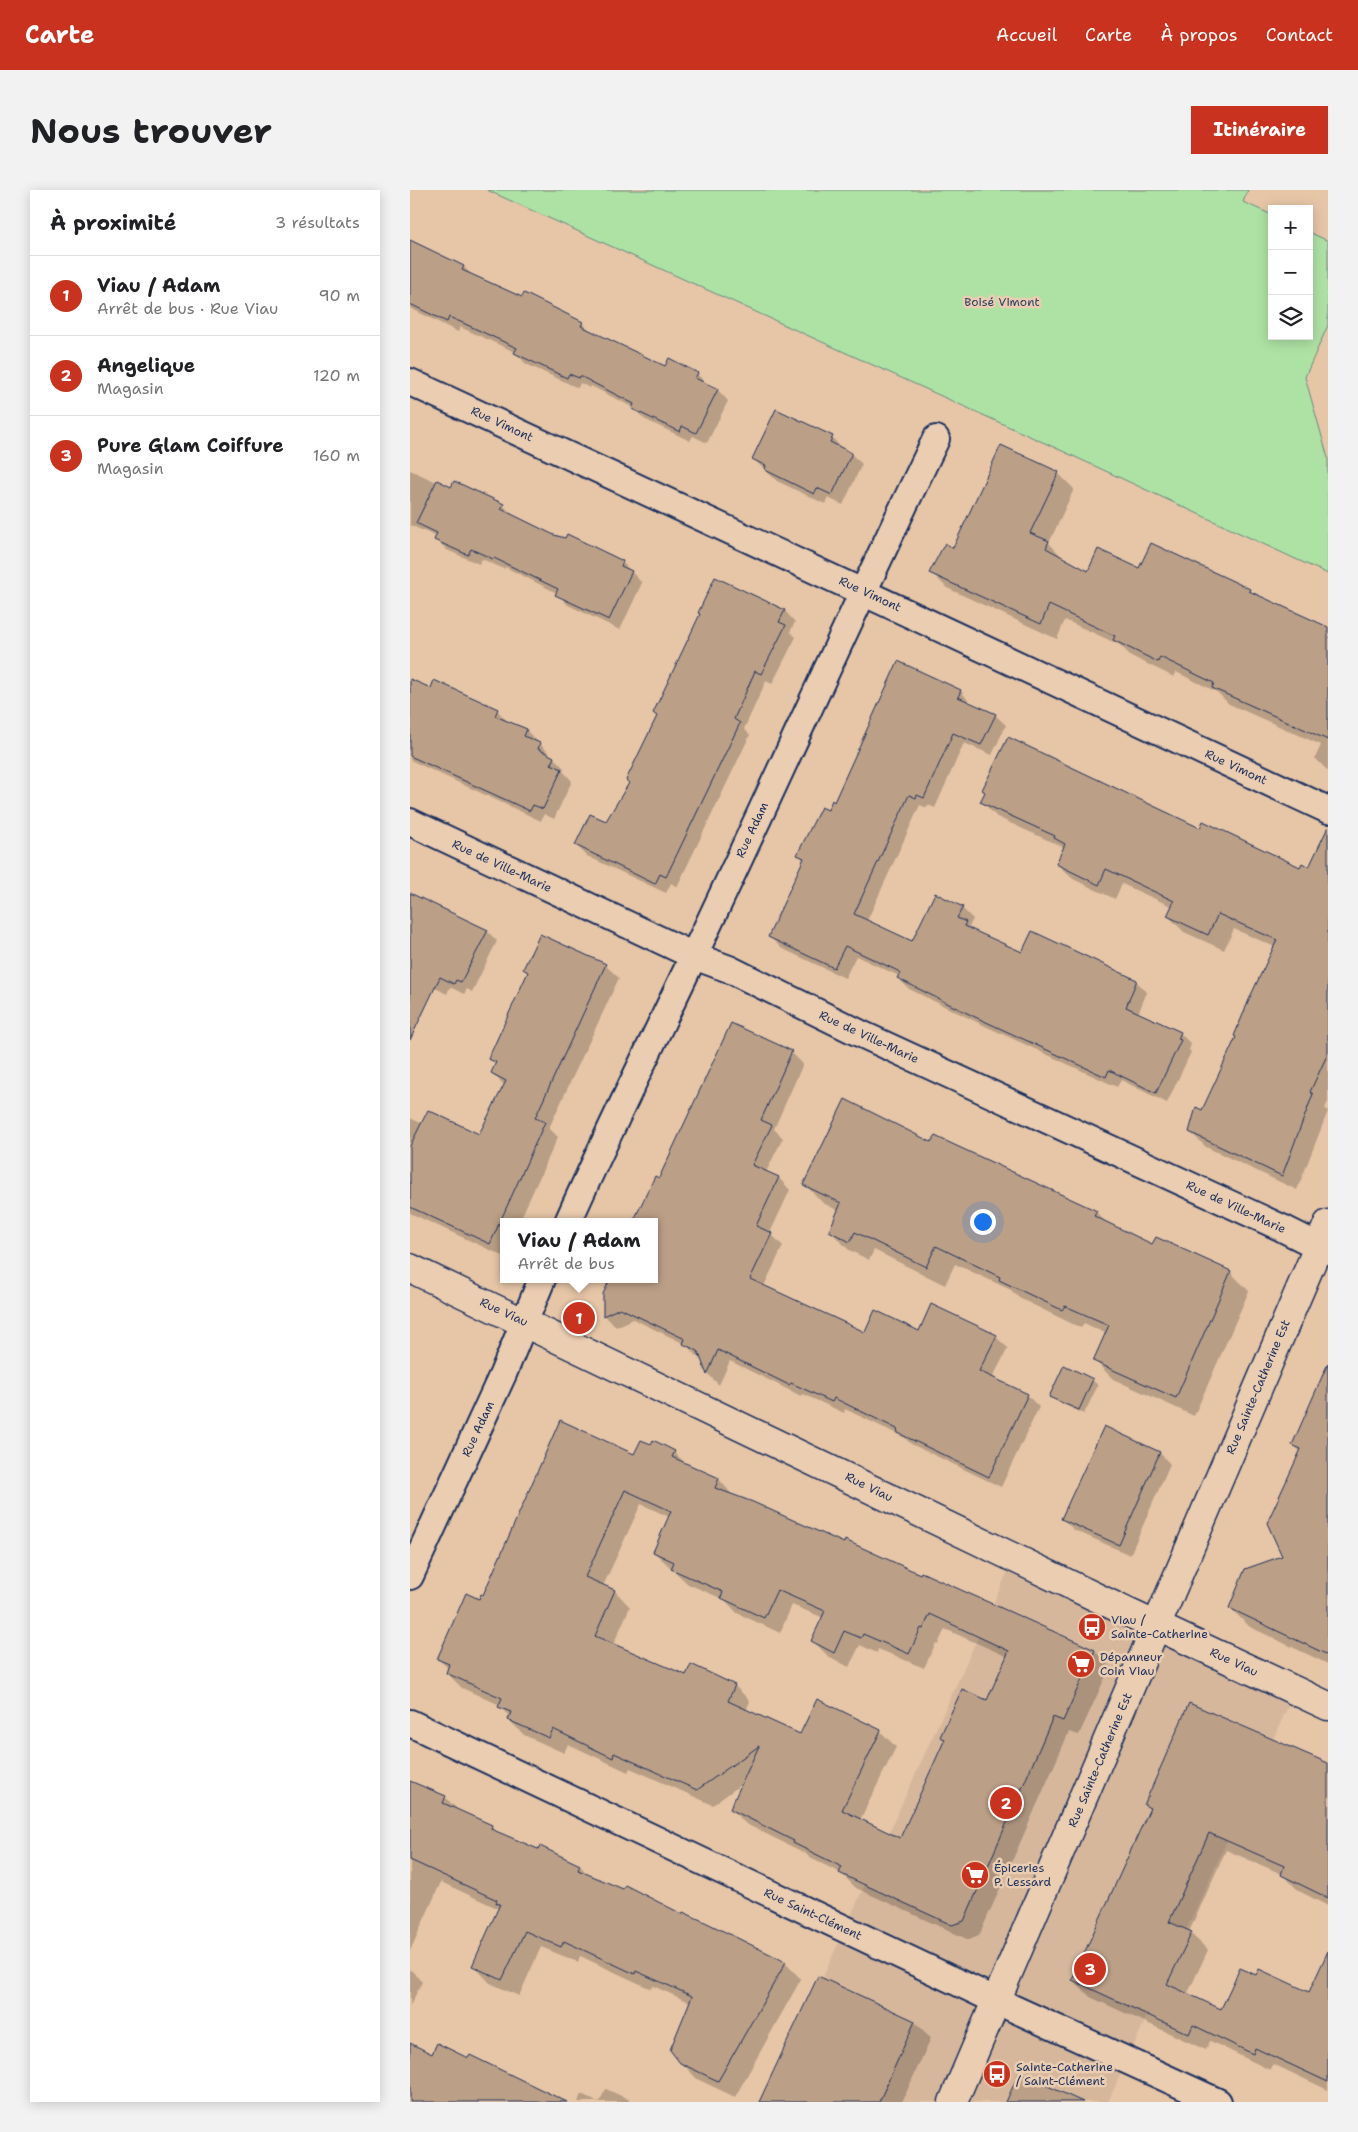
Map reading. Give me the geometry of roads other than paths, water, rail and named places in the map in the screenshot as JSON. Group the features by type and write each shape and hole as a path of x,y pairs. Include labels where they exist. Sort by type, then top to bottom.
{"main road":[{"name":"Rue Sainte-Catherine Est","path":"953,2102 1325,1240"},
{"name":"Rue Viau","path":"410,1268 1328,1706"}],"street":[{"name":"Rue Vimont","path":"410,382 862,591 1041,677 1328,810"},
{"name":"Rue Adam","path":"570,1218 604,1140 694,956 862,591 936,439"},
{"name":"Rue de Ville-Marie","path":"410,822 694,956 730,969 859,1033 1282,1228 1325,1240"},
{"name":"Rue Adam","path":"410,1576 525,1322 540,1283"},
{"name":"Rue Saint-Clément","path":"410,1723 997,2001 1218,2102"}],"place":[{"name":"Viau / Adam","path":"579,1318"},
{"name":"Viau / Sainte-Catherine","path":"1092,1627"},
{"name":"Dépanneur Coin Viau","path":"1081,1664"},
{"name":"Angelique","path":"1006,1803"},
{"name":"Épiceries P. Lessard","path":"975,1875"},
{"name":"Pure Glam Coiffure","path":"1090,1969"},
{"name":"Sainte-Catherine / Saint-Clément","path":"997,2074"}],"park label":[{"name":"Boisé Vimont","path":"1002,302"}]}
